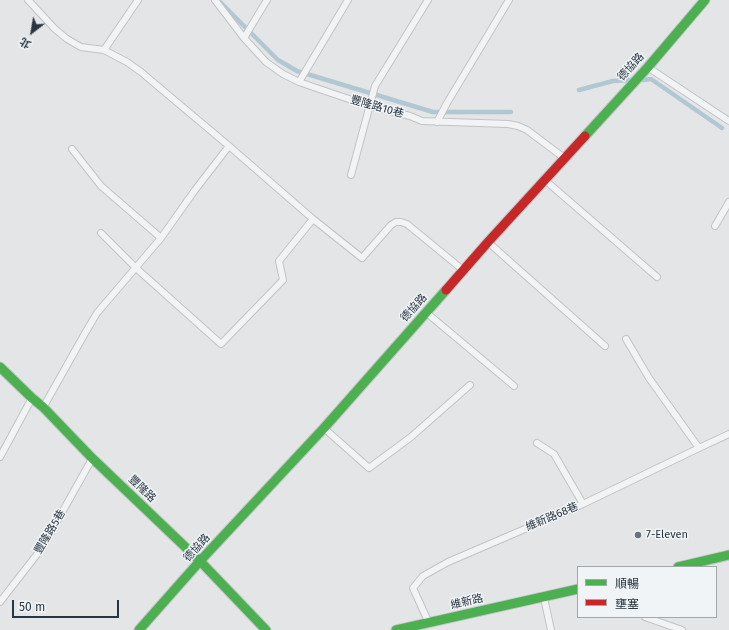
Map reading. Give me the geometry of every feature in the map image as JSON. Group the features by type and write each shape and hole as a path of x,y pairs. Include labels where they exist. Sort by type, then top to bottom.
{"street":[{"name":"德協路","path":"139,630 324,428 488,242 648,67 705,0"},
{"name":"豐隆路","path":"0,367 43,407 92,458 200,562 266,630"},
{"path":"682,566 729,555"},
{"name":"維新路","path":"396,630 577,589"}],"lane":[{"path":"28,0 55,29 67,39 81,47 104,50 127,62 141,72 312,219 362,258 391,225 396,222 401,222 407,224 464,270"},
{"path":"104,50 138,0"},
{"name":"豐隆路10巷","path":"215,0 244,38 266,62 283,74 299,82 370,106 410,116 422,121 508,124 518,126 527,130 564,158"},
{"path":"244,38 267,0"},
{"path":"299,82 348,0"},
{"path":"351,175 375,86 428,0"},
{"path":"437,122 510,0"},
{"path":"648,67 729,121"},
{"path":"43,407 97,313 161,238 228,146"},
{"path":"72,149 101,186 161,238"},
{"path":"545,180 656,278"},
{"path":"715,226 729,202"},
{"path":"101,233 136,268 221,344 283,280 279,261 312,219"},
{"path":"488,242 605,346"},
{"path":"426,312 514,386"},
{"path":"626,339 648,378 699,448"},
{"path":"324,428 369,468 412,437 470,386"},
{"path":"0,457 32,398"},
{"name":"維新路68巷","path":"429,623 413,588 423,576 448,562 583,504 729,434"},
{"path":"537,443 554,454 583,504"},
{"name":"豐隆路5巷","path":"0,602 42,548 92,458"},
{"path":"543,597 551,630"},
{"path":"648,618 680,630"}],"waterway":[{"path":"219,1 278,60 297,71 433,112 511,112"},
{"path":"643,80 651,79 722,128"},
{"path":"579,90 613,81 630,80"}],"traffic: fast":[{"path":"585,136 648,67 705,0"},
{"path":"139,630 200,561 324,428 446,290"},
{"path":"0,367 43,407 92,458 200,561 266,630"},
{"path":"682,566 729,555"},
{"path":"396,630 577,589"}],"traffic: jam":[{"path":"446,290 585,136"}],"place":[{"name":"7-Eleven","path":"638,535"}]}
